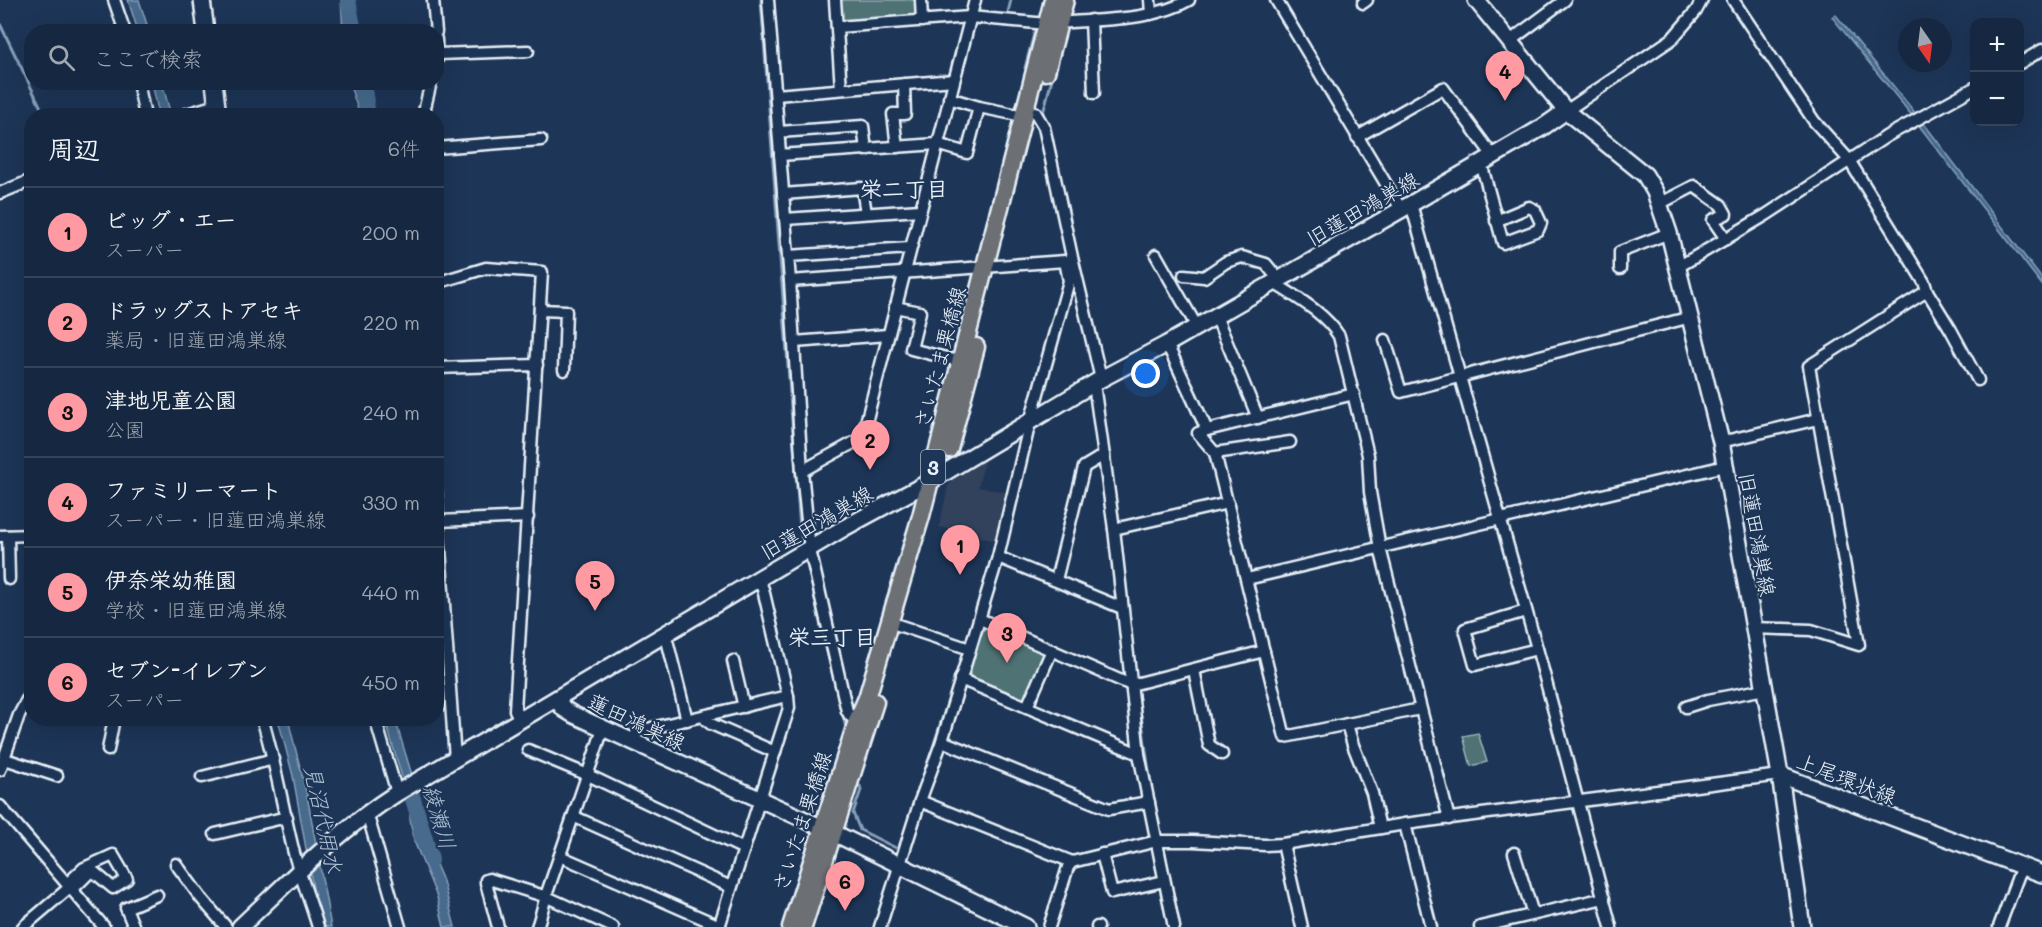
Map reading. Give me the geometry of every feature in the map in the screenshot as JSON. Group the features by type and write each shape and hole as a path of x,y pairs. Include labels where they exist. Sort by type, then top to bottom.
{"main road":[{"name":"さいたま栗橋線","path":"791,927 828,830 898,625 992,265 1029,114 1045,23 1053,0"},
{"name":"さいたま栗橋線","path":"1045,23 1065,0"},
{"name":"さいたま栗橋線","path":"803,927 857,721 870,686 921,516 936,477"}],"street":[{"path":"114,0 122,24"},
{"path":"202,0 205,24"},
{"path":"433,0 435,24"},
{"path":"768,0 790,282 805,553 847,711 857,721"},
{"path":"835,0 841,89"},
{"path":"921,0 922,21"},
{"path":"802,471 862,438 975,0"},
{"path":"1150,0 1151,14"},
{"path":"837,27 970,18 1045,23 1091,20 1151,14 1176,8 1189,0"},
{"path":"1276,0 1357,137 1406,206 1460,376 1537,649 1611,927"},
{"path":"1476,0 1566,111 1672,39 1696,11 1702,0"},
{"path":"1510,41 1565,0"},
{"path":"1733,0 1814,121 1849,160 1924,282 1978,380"},
{"path":"1091,20 1094,93"},
{"path":"2024,60 2042,50"},
{"path":"444,57 528,51"},
{"path":"776,94 954,80"},
{"path":"897,147 893,114 905,114 904,84"},
{"path":"1357,137 1443,88 1487,160 1496,221"},
{"path":"140,90 143,108"},
{"path":"215,90 217,108"},
{"path":"425,108 429,90"},
{"path":"1678,267 1766,215 1849,160 1970,90"},
{"path":"949,98 979,107 1029,114 1044,127 1070,268 1098,382 1104,455 1120,528 1122,608 1139,754 1174,927"},
{"path":"780,155 937,144 967,153 979,107"},
{"name":"旧蓮田鴻巣線","path":"556,699 844,528 1487,160 1566,111 1645,175 1659,204 1678,267 1721,442 1780,775"},
{"path":"778,132 863,126 866,150"},
{"path":"444,147 541,140"},
{"path":"0,193 24,183"},
{"path":"1659,204 1694,186 1721,205 1726,214 1713,220 1726,239"},
{"path":"783,194 862,188 866,213"},
{"path":"785,219 920,210"},
{"path":"1620,269 1620,252 1668,233"},
{"path":"788,256 910,248"},
{"path":"1155,255 1197,327"},
{"path":"1184,275 1204,277 1226,262 1242,256 1266,264 1276,281 1314,309 1339,336 1368,455 1370,492 1380,548 1449,819"},
{"path":"790,282 1065,261 1070,268 1069,281 1030,422 998,557 942,741 920,801 880,927"},
{"path":"444,281 486,268 542,272 515,710 520,720"},
{"path":"1754,628 1811,630 1859,645 1809,366 1927,291"},
{"path":"895,307 920,312 911,349 966,363"},
{"path":"540,310 566,311 564,370"},
{"path":"1216,316 1258,418"},
{"path":"1385,340 1401,392 1691,317"},
{"path":"794,342 888,335"},
{"path":"1167,344 1208,430"},
{"path":"444,368 537,365"},
{"path":"1354,394 1198,433 1215,453 1285,737 1420,709"},
{"path":"1721,442 1818,419"},
{"path":"1215,453 1290,442"},
{"path":"1056,580 1084,467 1104,455"},
{"path":"1247,579 1725,466"},
{"path":"1120,528 1228,503"},
{"path":"444,521 528,517"},
{"path":"9,579 4,536 24,535"},
{"path":"998,557 1122,608"},
{"path":"560,856 719,926 789,708 759,579"},
{"path":"1526,611 1465,628 1475,665 1537,649"},
{"path":"444,613 455,759"},
{"path":"980,619 1131,685 1264,651"},
{"path":"898,625 970,649"},
{"path":"664,636 687,720"},
{"path":"1027,707 1052,650"},
{"path":"733,660 744,706"},
{"path":"1194,670 1209,745 1222,754"},
{"path":"960,679 1139,754"},
{"path":"1686,707 1707,700 1765,689"},
{"path":"630,741 638,732 647,729 788,696"},
{"name":"蓮田鴻巣線","path":"240,927 327,846 367,813 398,792 556,699 564,709 603,729 828,830 1026,927"},
{"path":"0,770 24,707"},
{"path":"705,716 711,724 775,752"},
{"path":"1347,724 1372,793 1380,828"},
{"path":"108,750 112,726"},
{"path":"264,726 300,871 318,927"},
{"path":"377,726 398,792"},
{"path":"537,927 603,729"},
{"path":"942,741 1109,809 1149,802"},
{"path":"528,750 588,775 744,849"},
{"path":"5,759 57,776"},
{"path":"202,777 274,759"},
{"path":"920,801 1072,862 1157,842 1283,844 1405,824 1780,775"},
{"name":"上尾環状線","path":"1803,927 1780,775 2042,874"},
{"path":"0,806 104,927"},
{"path":"367,813 400,927"},
{"path":"215,834 287,817"},
{"path":"575,817 731,887"},
{"path":"1405,824 1431,927"},
{"path":"1283,844 1302,927"},
{"path":"1514,853 1533,914"},
{"path":"23,927 88,874 94,872 113,888 127,879 113,855 84,868 70,887"},
{"path":"1102,855 1112,893 1164,881"},
{"path":"1049,927 1068,867 1072,862"},
{"path":"176,864 226,927"},
{"path":"1999,927 2022,866"},
{"path":"498,927 486,880 495,880 547,897 614,927"},
{"path":"131,927 133,925 126,908 158,896"},
{"path":"1480,927 1604,898"}],"shaded area":[{"path":"128,0 139,0 147,24 136,24"},
{"path":"341,0 350,0 352,24 343,24"},
{"path":"1835,14 1917,115 1913,117 1832,17"},
{"path":"154,90 164,90 169,108 157,108"},
{"path":"351,90 364,90 369,108 358,108"},
{"path":"1922,121 2042,279 2042,285 1917,123"},
{"path":"986,456 978,487 1010,493 996,541 939,527 948,486 960,472"},
{"path":"280,726 290,726 307,795 331,927 320,927 293,776"},
{"path":"387,726 397,726 411,772 421,829 443,881 455,927 444,927 437,897 414,841 410,804"}],"green space":[{"path":"839,0 917,0 918,17 841,23"},
{"path":"985,626 1049,651 1029,701 965,676"},
{"path":"1478,733 1487,762 1471,766 1463,736"}],"waterway":[{"name":"綾瀬川","path":"348,0 352,24"},
{"path":"761,0 803,545"},
{"path":"1007,16 1011,0"},
{"path":"0,24 24,73"},
{"path":"1025,68 1036,26"},
{"path":"1042,117 1054,71"},
{"path":"32,90 41,108"},
{"name":"綾瀬川","path":"364,90 367,108"},
{"path":"1100,386 1104,421"},
{"path":"806,558 846,728"},
{"path":"987,576 990,563"},
{"path":"1132,645 1136,680"},
{"path":"925,772 958,669"},
{"path":"1137,687 1152,793"},
{"path":"860,786 861,790 853,813 860,830 898,849 901,846"},
{"name":"綾瀬川","path":"410,789 431,859"},
{"path":"1164,849 1180,927"},
{"path":"874,927 886,892"}],"place":[{"name":"ファミリーマート","path":"1505,101"},
{"name":"ドラッグストアセキ","path":"870,470"},
{"name":"ビッグ・エー","path":"960,575"},
{"name":"伊奈栄幼稚園","path":"595,611"},
{"name":"津地児童公園","path":"1007,663"},
{"name":"セブン-イレブン","path":"845,911"}],"district":[{"name":"栄二丁目","path":"904,188"},
{"name":"栄三丁目","path":"832,636"}],"water label":[{"name":"見沼代用水","path":"324,819"}]}
